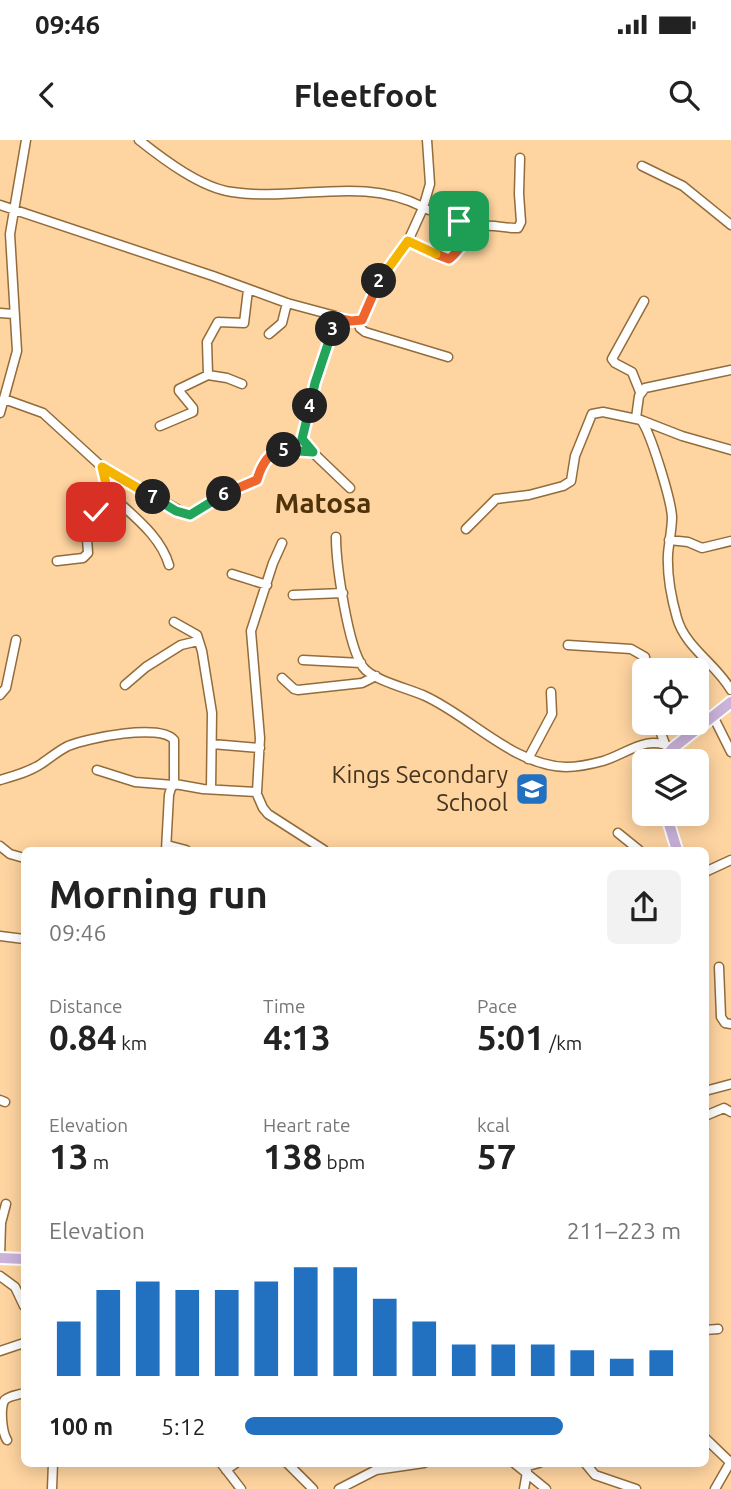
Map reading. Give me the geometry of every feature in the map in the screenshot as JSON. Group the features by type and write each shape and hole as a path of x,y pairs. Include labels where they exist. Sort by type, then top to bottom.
{"main road":[{"path":"668,749 731,702"},
{"path":"670,826 676,847"},
{"path":"0,1258 21,1259"}],"street":[{"path":"0,413 17,351 10,234 26,140"},
{"path":"139,140 165,161 224,191 287,193 363,190 409,201 480,226 513,228 520,226 520,158"},
{"path":"358,322 364,317 380,278 408,241 423,208 430,184 427,140"},
{"path":"642,166 682,186 731,225"},
{"path":"0,205 287,303 358,322"},
{"path":"408,241 449,259 471,232 480,226"},
{"path":"0,231 10,234"},
{"path":"208,375 207,342 218,322 244,323 248,290"},
{"path":"644,301 612,359 632,372 640,392 637,403 639,419 652,447 670,508 672,516 669,580 681,628 731,690"},
{"path":"269,334 282,323 287,303"},
{"path":"0,313 14,314"},
{"path":"337,318 315,383 302,436 303,443 350,488"},
{"path":"358,322 365,332 448,357"},
{"path":"640,392 650,386 731,370"},
{"path":"160,426 193,412 179,389 208,375 242,384"},
{"path":"4,392 46,415 102,467 176,511 190,515 233,488 257,480 262,466 274,451 282,449 313,452"},
{"path":"466,529 496,499 529,495 571,481 575,456 592,414 603,412 639,419 731,450"},
{"path":"102,467 108,492 160,544 169,565"},
{"path":"57,562 83,558 88,554 86,524 103,503 108,492"},
{"path":"335,537 350,629 364,669 427,697 528,758 541,763 571,766 603,761 651,741 669,746"},
{"path":"669,540 688,542 702,548 731,541"},
{"path":"282,543 251,631 260,748 257,792 268,814 319,847"},
{"path":"232,574 267,585"},
{"path":"293,595 343,593"},
{"path":"174,622 197,635 212,713 211,789"},
{"path":"0,695 6,688 16,640"},
{"path":"125,685 146,667 181,645 198,641"},
{"path":"568,645 631,649 645,658"},
{"path":"303,660 361,663"},
{"path":"282,678 298,690 362,683 376,676"},
{"path":"528,758 551,717 551,692"},
{"path":"712,716 731,752"},
{"path":"1,778 33,769 67,747 84,740 130,734 168,734 174,740 174,785 169,795 166,847"},
{"path":"663,735 669,746"},
{"path":"212,744 260,748"},
{"path":"97,770 148,785 257,792"},
{"path":"618,833 635,847"},
{"path":"1,850 21,857"},
{"path":"709,870 731,860"},
{"path":"0,936 21,939"},
{"path":"719,967 721,1016 724,1022 731,1024"},
{"path":"709,1090 731,1084"},
{"path":"709,1114 724,1108 731,1112"},
{"path":"0,1258 1,1223 6,1204"},
{"path":"0,1276 15,1287 21,1300"},
{"path":"709,1330 718,1329"},
{"path":"0,1350 21,1344"},
{"path":"6,1440 3,1432 3,1404 5,1399 21,1394"},
{"path":"709,1442 731,1462 717,1489"},
{"path":"52,1489 53,1467"},
{"path":"224,1467 241,1489"},
{"path":"291,1467 313,1489"},
{"path":"339,1489 376,1470 397,1467"},
{"path":"519,1467 524,1489"},
{"path":"520,1467 546,1489"},
{"path":"588,1467 595,1475 636,1489"}],"place":[{"name":"Kings Secondary School","path":"532,789"}],"district":[{"name":"Matosa","path":"323,503"}],"route":[{"path":"96,512 108,494 102,467 176,511 190,515 233,488 257,480 262,466 274,451 282,449 313,452 303,443 303,430 315,383 337,318 358,322 362,320 380,278 408,241 449,259 453,257 464,239 480,226 459,221"}]}
